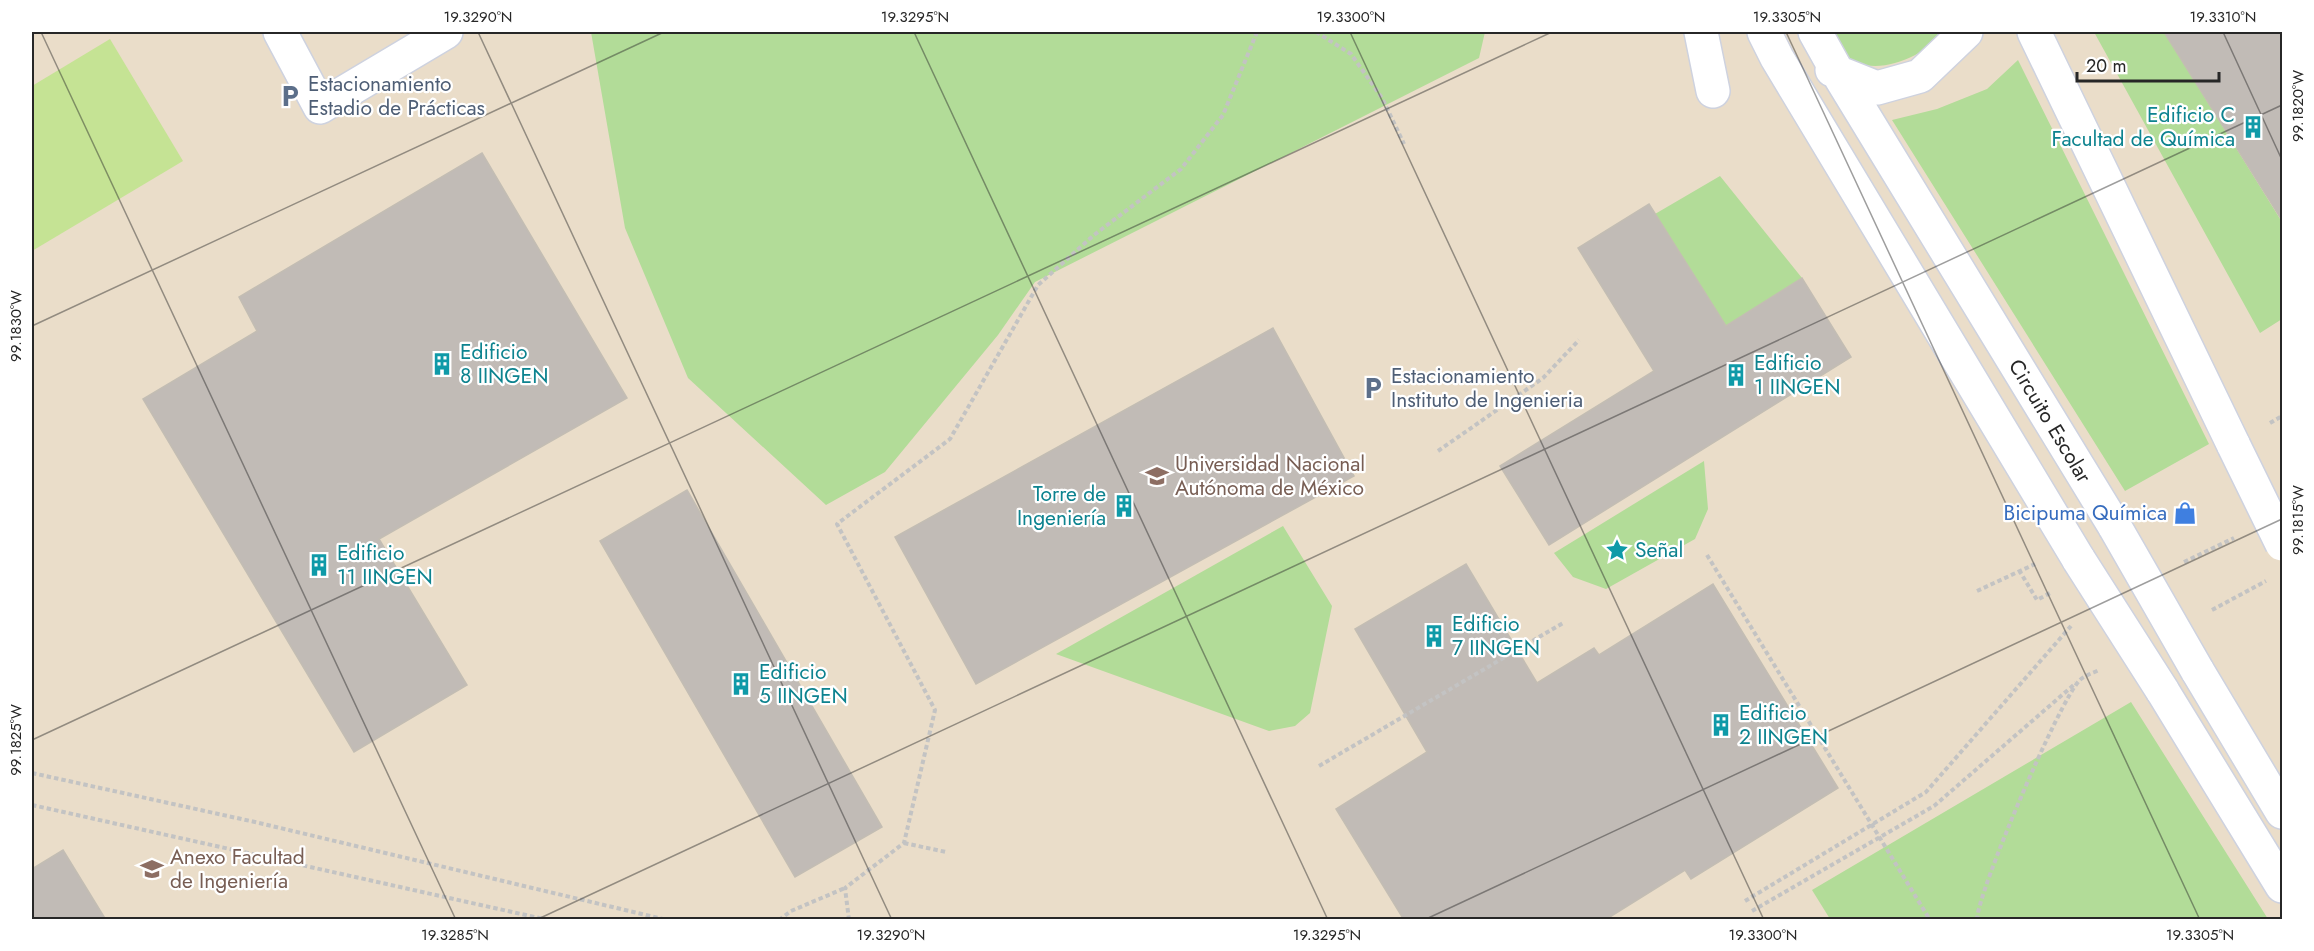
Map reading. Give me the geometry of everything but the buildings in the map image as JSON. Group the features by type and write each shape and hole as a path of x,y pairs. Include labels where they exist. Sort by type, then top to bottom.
{"street":[{"path":"280,32 320,107 446,32"},
{"path":"1701,32 1713,91"},
{"path":"1764,32 1777,58 2079,560 2283,885"},
{"path":"1769,32 1839,75 1877,88 1920,76 1966,32"},
{"name":"Circuito Escolar","path":"1815,32 2115,527 2197,670 2283,812"},
{"path":"2034,32 2283,544"}],"path":[{"path":"779,920 791,911 846,888 904,843 935,710 837,524 950,439 1038,285 1094,235 1181,169 1223,116 1257,32"},
{"path":"1316,32 1351,54 1382,98 1404,144"},
{"path":"1438,451 1543,378 1580,340"},
{"path":"1707,555 1881,836 1930,920"},
{"path":"1977,591 2029,568"},
{"path":"2202,615 2272,578"},
{"path":"1319,766 1563,623"},
{"path":"1745,901 1926,792 2071,626"},
{"path":"1752,911 1934,806 2079,680 2109,664"},
{"path":"1977,920 2007,834 2051,730 2079,680"},
{"path":"32,773 255,822 667,920"},
{"path":"32,805 548,920"},
{"path":"904,843 946,852"},
{"path":"846,888 849,920"}],"shaded area":[{"name":"Universidad Nacional Autónoma de México","path":"32,32 2282,32 2282,919 32,919"}],"green space":[{"path":"591,32 1485,32 1479,58 1035,282 998,335 885,472 826,505 688,378 625,228"},
{"path":"1833,32 1944,32 1924,50 1896,63 1882,66 1854,61 1841,51"},
{"path":"2094,32 2164,32 2282,222 2282,319 2260,333"},
{"path":"110,39 183,161 32,251 32,86"},
{"path":"2018,60 2209,444 2125,491 1892,120 1937,109 1987,89"},
{"path":"1720,176 1802,278 1726,326 1655,214"},
{"path":"1704,461 1708,509 1695,539 1606,589 1573,577 1554,553"},
{"path":"1283,526 1332,606 1310,713 1295,726 1269,731 1056,654"},
{"path":"2131,702 2268,919 1830,919 1812,890"}],"place":[{"name":"Estacionamiento Estadio de Prácticas","path":"290,96"},
{"name":"Edificio C Facultad de Química","path":"2253,127"},
{"name":"Edificio 8 IINGEN","path":"442,364"},
{"name":"Edificio 1 IINGEN","path":"1736,375"},
{"name":"Estacionamiento Instituto de Ingenieria","path":"1373,388"},
{"name":"Universidad Nacional Autónoma de México","path":"1157,476"},
{"name":"Torre de Ingeniería","path":"1124,506"},
{"name":"Bicipuma Química","path":"2185,513"},
{"name":"Señal","path":"1617,550"},
{"name":"Edificio 11 IINGEN","path":"319,565"},
{"name":"Edificio 7 IINGEN","path":"1434,636"},
{"name":"Edificio 5 IINGEN","path":"741,684"},
{"name":"Edificio 2 IINGEN","path":"1721,725"},
{"name":"Anexo Facultad de Ingeniería","path":"152,869"}]}
